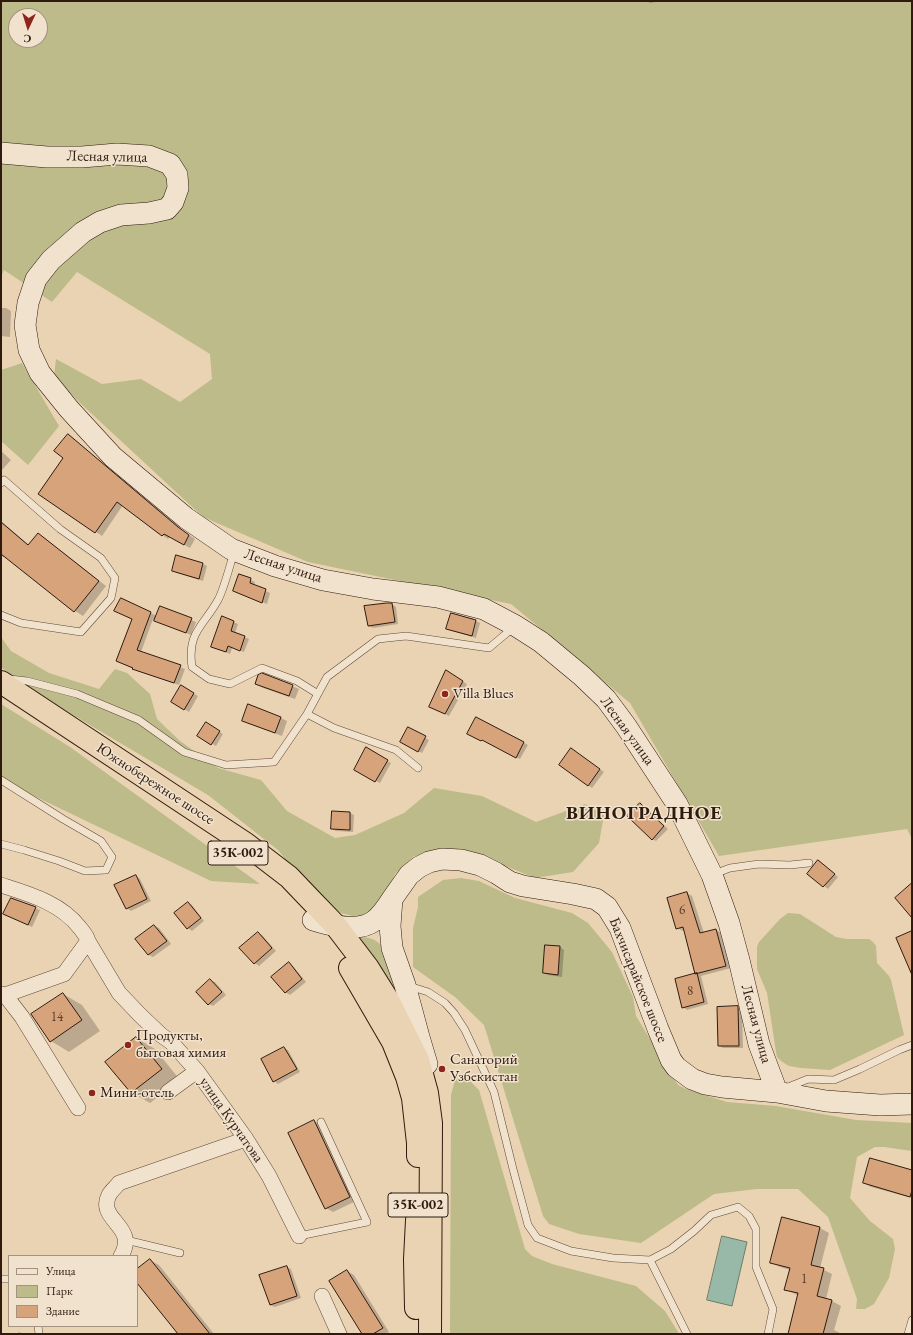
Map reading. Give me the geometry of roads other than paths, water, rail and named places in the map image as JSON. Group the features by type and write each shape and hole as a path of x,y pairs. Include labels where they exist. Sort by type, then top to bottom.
{"highway":[{"name":"Южнобережное шоссе","path":"1,682 246,844 289,877 336,926 368,968 388,1000 418,1060 427,1093 431,1123 430,1334"},
{"name":"Южнобережное шоссе","path":"1,696 214,835 249,861 282,889 312,920 323,932 354,974 393,1042 407,1077 413,1098 418,1143 418,1202 415,1259 416,1334"}],"street":[{"name":"Лесная улица","path":"1,153 47,157 117,154 149,156 170,164 177,175 178,188 173,202 166,209 149,213 121,215 100,222 83,232 51,260 36,279 28,303 25,324 29,350 40,373 69,409 113,457 186,518 234,550 275,566 322,580 373,589 438,597 484,609 516,626 541,642 582,676 606,699 626,726 676,804 712,875 729,923 759,1044 777,1092"},
{"name":"Бахчисарайское шоссе","path":"312,920 336,926 358,926 373,922 382,913 409,875 419,867 429,862 442,859 461,860 480,865 510,882 523,886 596,899 608,907 620,928 671,1060 676,1067 692,1080 722,1087 777,1092 826,1101 880,1105 912,1104"},
{"name":"улица Курчатова","path":"1,885 53,905 75,921 120,993 140,1015 170,1042 198,1071 246,1139 269,1176 299,1236"},
{"path":"392,899 390,926 392,948 429,1068 432,1099 431,1123"},
{"path":"78,1108 22,1017 3,994 64,974 88,941"},
{"path":"393,1042 397,1026 401,976"},
{"path":"168,1092 198,1071"},
{"path":"122,1255 125,1250 126,1240 123,1230 108,1212 106,1204 108,1195 119,1183 246,1139"},
{"path":"322,1296 339,1334"}],"lane":[{"path":"1,483 4,480 60,529 101,558 115,578 111,598 81,632 21,623 1,615"},
{"path":"234,550 219,599 193,636 190,653 192,667 209,679 230,684 262,668 297,681 318,694"},
{"path":"1,679 27,681 77,694 139,720 184,752 226,765 274,762 307,714 327,677 378,639 406,636 489,648 516,626"},
{"path":"307,714 334,728 396,750 418,768"},
{"path":"1,780 63,819 102,841 112,857 106,870 85,871 1,844"},
{"path":"712,875 730,868 759,864 790,865 809,863"},
{"path":"401,976 445,1003 454,1013 465,1030 494,1092 528,1225 537,1238 571,1251 613,1258 650,1260 671,1249 711,1215 738,1207 749,1216 756,1229 756,1268 774,1309 768,1334"},
{"path":"777,1092 808,1079 834,1080 912,1045"},
{"path":"299,1236 367,1222 321,1122"},
{"path":"126,1240 180,1253"},
{"path":"650,1260 687,1334"},
{"path":"908,1334 912,1320"}],"place":[{"name":"Villa Blues","path":"445,694"},
{"name":"Продукты, бытовая химия","path":"128,1045"},
{"name":"Санаторий Узбекистан","path":"442,1069"},
{"name":"Мини-отель","path":"92,1093"}],"district":[{"name":"ВИНОГРАДНОЕ","path":"644,814"}]}
